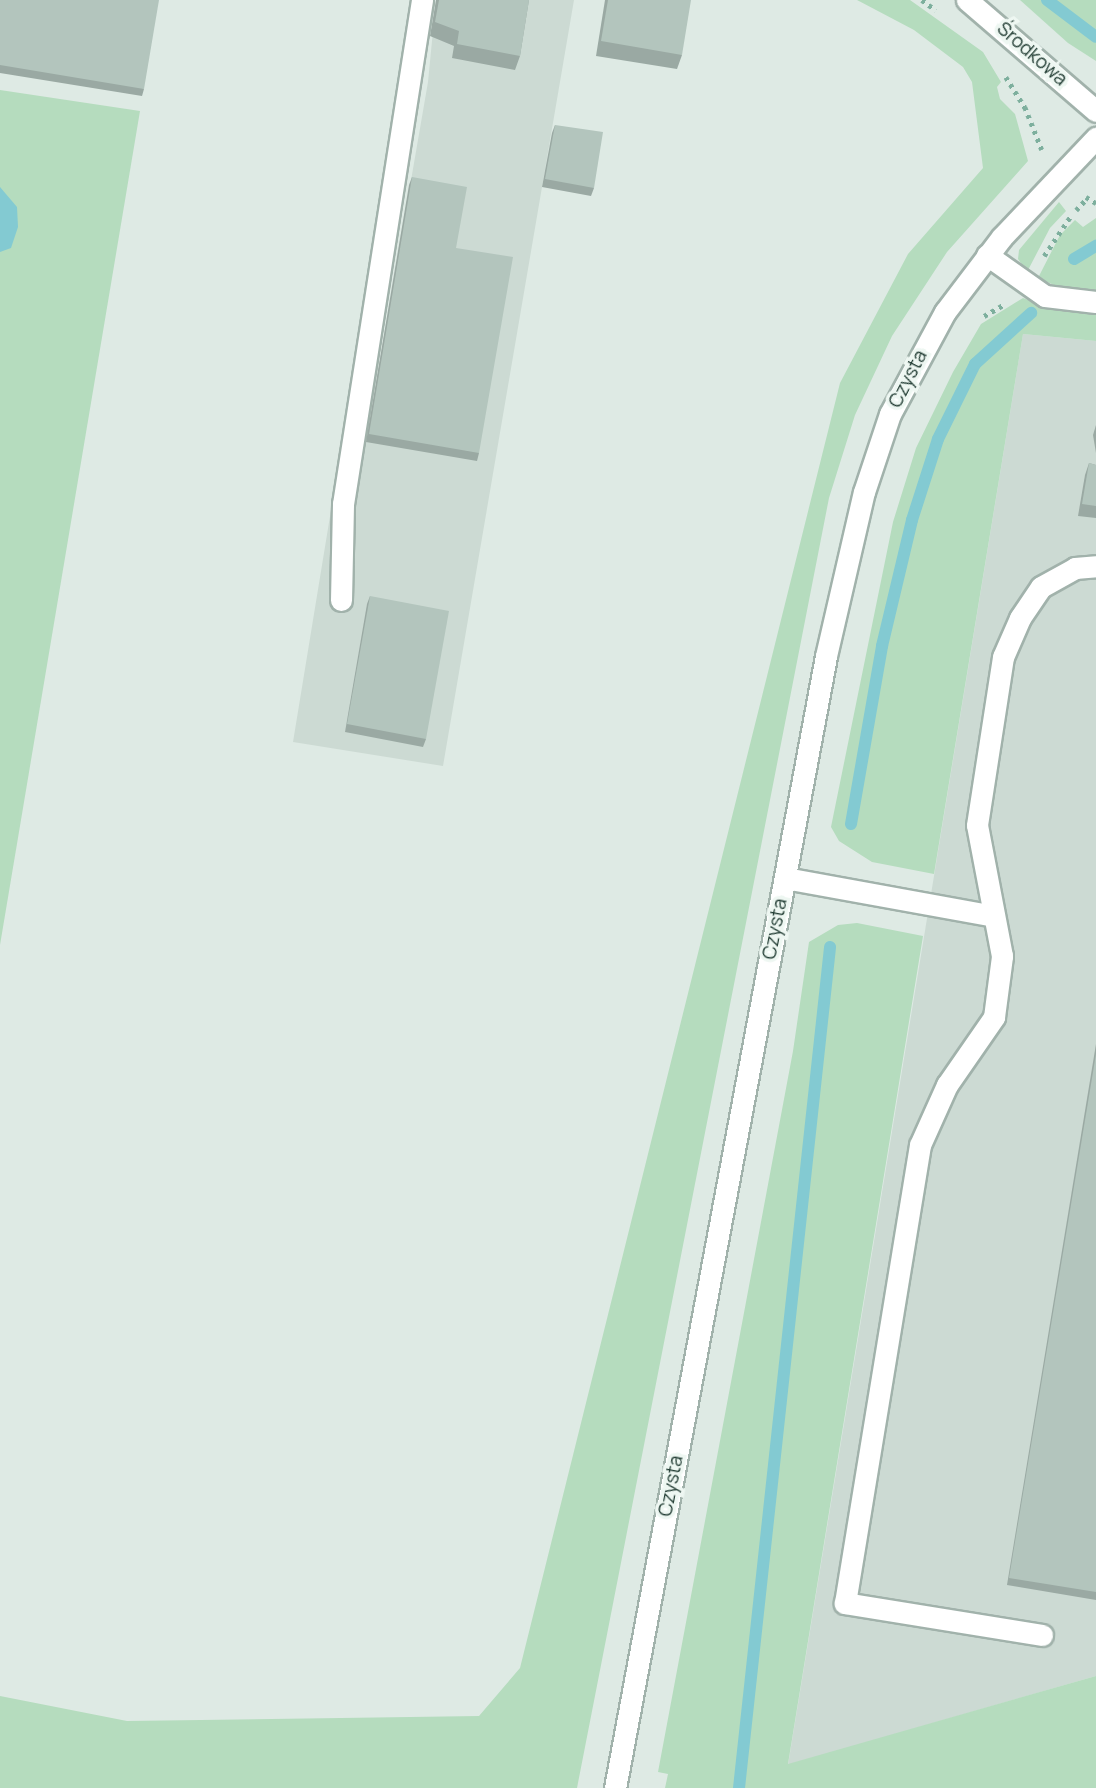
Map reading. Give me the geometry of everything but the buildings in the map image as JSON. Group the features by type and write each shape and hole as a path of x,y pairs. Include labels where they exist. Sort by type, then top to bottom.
{"street":[{"path":"341,600 343,504 422,0"},
{"name":"Środkowa","path":"967,0 1096,111"},
{"name":"Czysta","path":"615,1788 851,540 879,446 916,361 987,255 1096,138"},
{"path":"987,255 1045,296 1096,302"},
{"path":"1042,1635 845,1603 920,1145 947,1085 993,1017 1002,956 977,825 1003,657 1020,618 1041,587 1075,568 1096,566"},
{"path":"785,878 994,916"}],"path":[{"path":"1012,87 1047,158"},
{"path":"1040,265 1054,234 1071,215"},
{"path":"972,322 1012,300"}],"shaded area":[{"path":"436,0 574,0 443,766 293,742 343,437 366,441 428,82"},
{"path":"1023,334 1096,341 1096,1676 788,1765"}],"green space":[{"path":"857,0 910,0 983,52 1001,82 997,87 1000,99 1015,114 1028,161 947,252 892,336 855,415 829,498 577,1788 0,1788 0,1696 127,1721 479,1716 520,1668 840,383 908,254 983,168 972,82 963,67 914,30"},
{"path":"1020,0 1096,0 1096,61 1068,43"},
{"path":"0,90 140,111 0,945"},
{"path":"1059,202 1066,211 1050,228 1027,272 1018,259 1019,250"},
{"path":"1096,218 1096,290 1054,285 1038,278 1060,235 1075,220 1083,227"},
{"path":"1023,298 1052,309 1096,315 1096,341 1023,334 934,874 872,862 839,841 831,827 893,522 916,448 953,372 981,324"},
{"path":"857,923 923,936 788,1764 1096,1676 1096,1788 665,1788 668,1774 658,1772 793,1051 809,942 838,925"}],"water":[{"path":"0,187 17,207 18,227 11,248 0,252"}],"waterway":[{"path":"1047,0 1096,37"},
{"path":"1074,259 1096,246"},
{"path":"851,824 882,646 912,520 938,439 975,364 1031,313"},
{"path":"739,1788 830,947"}]}
